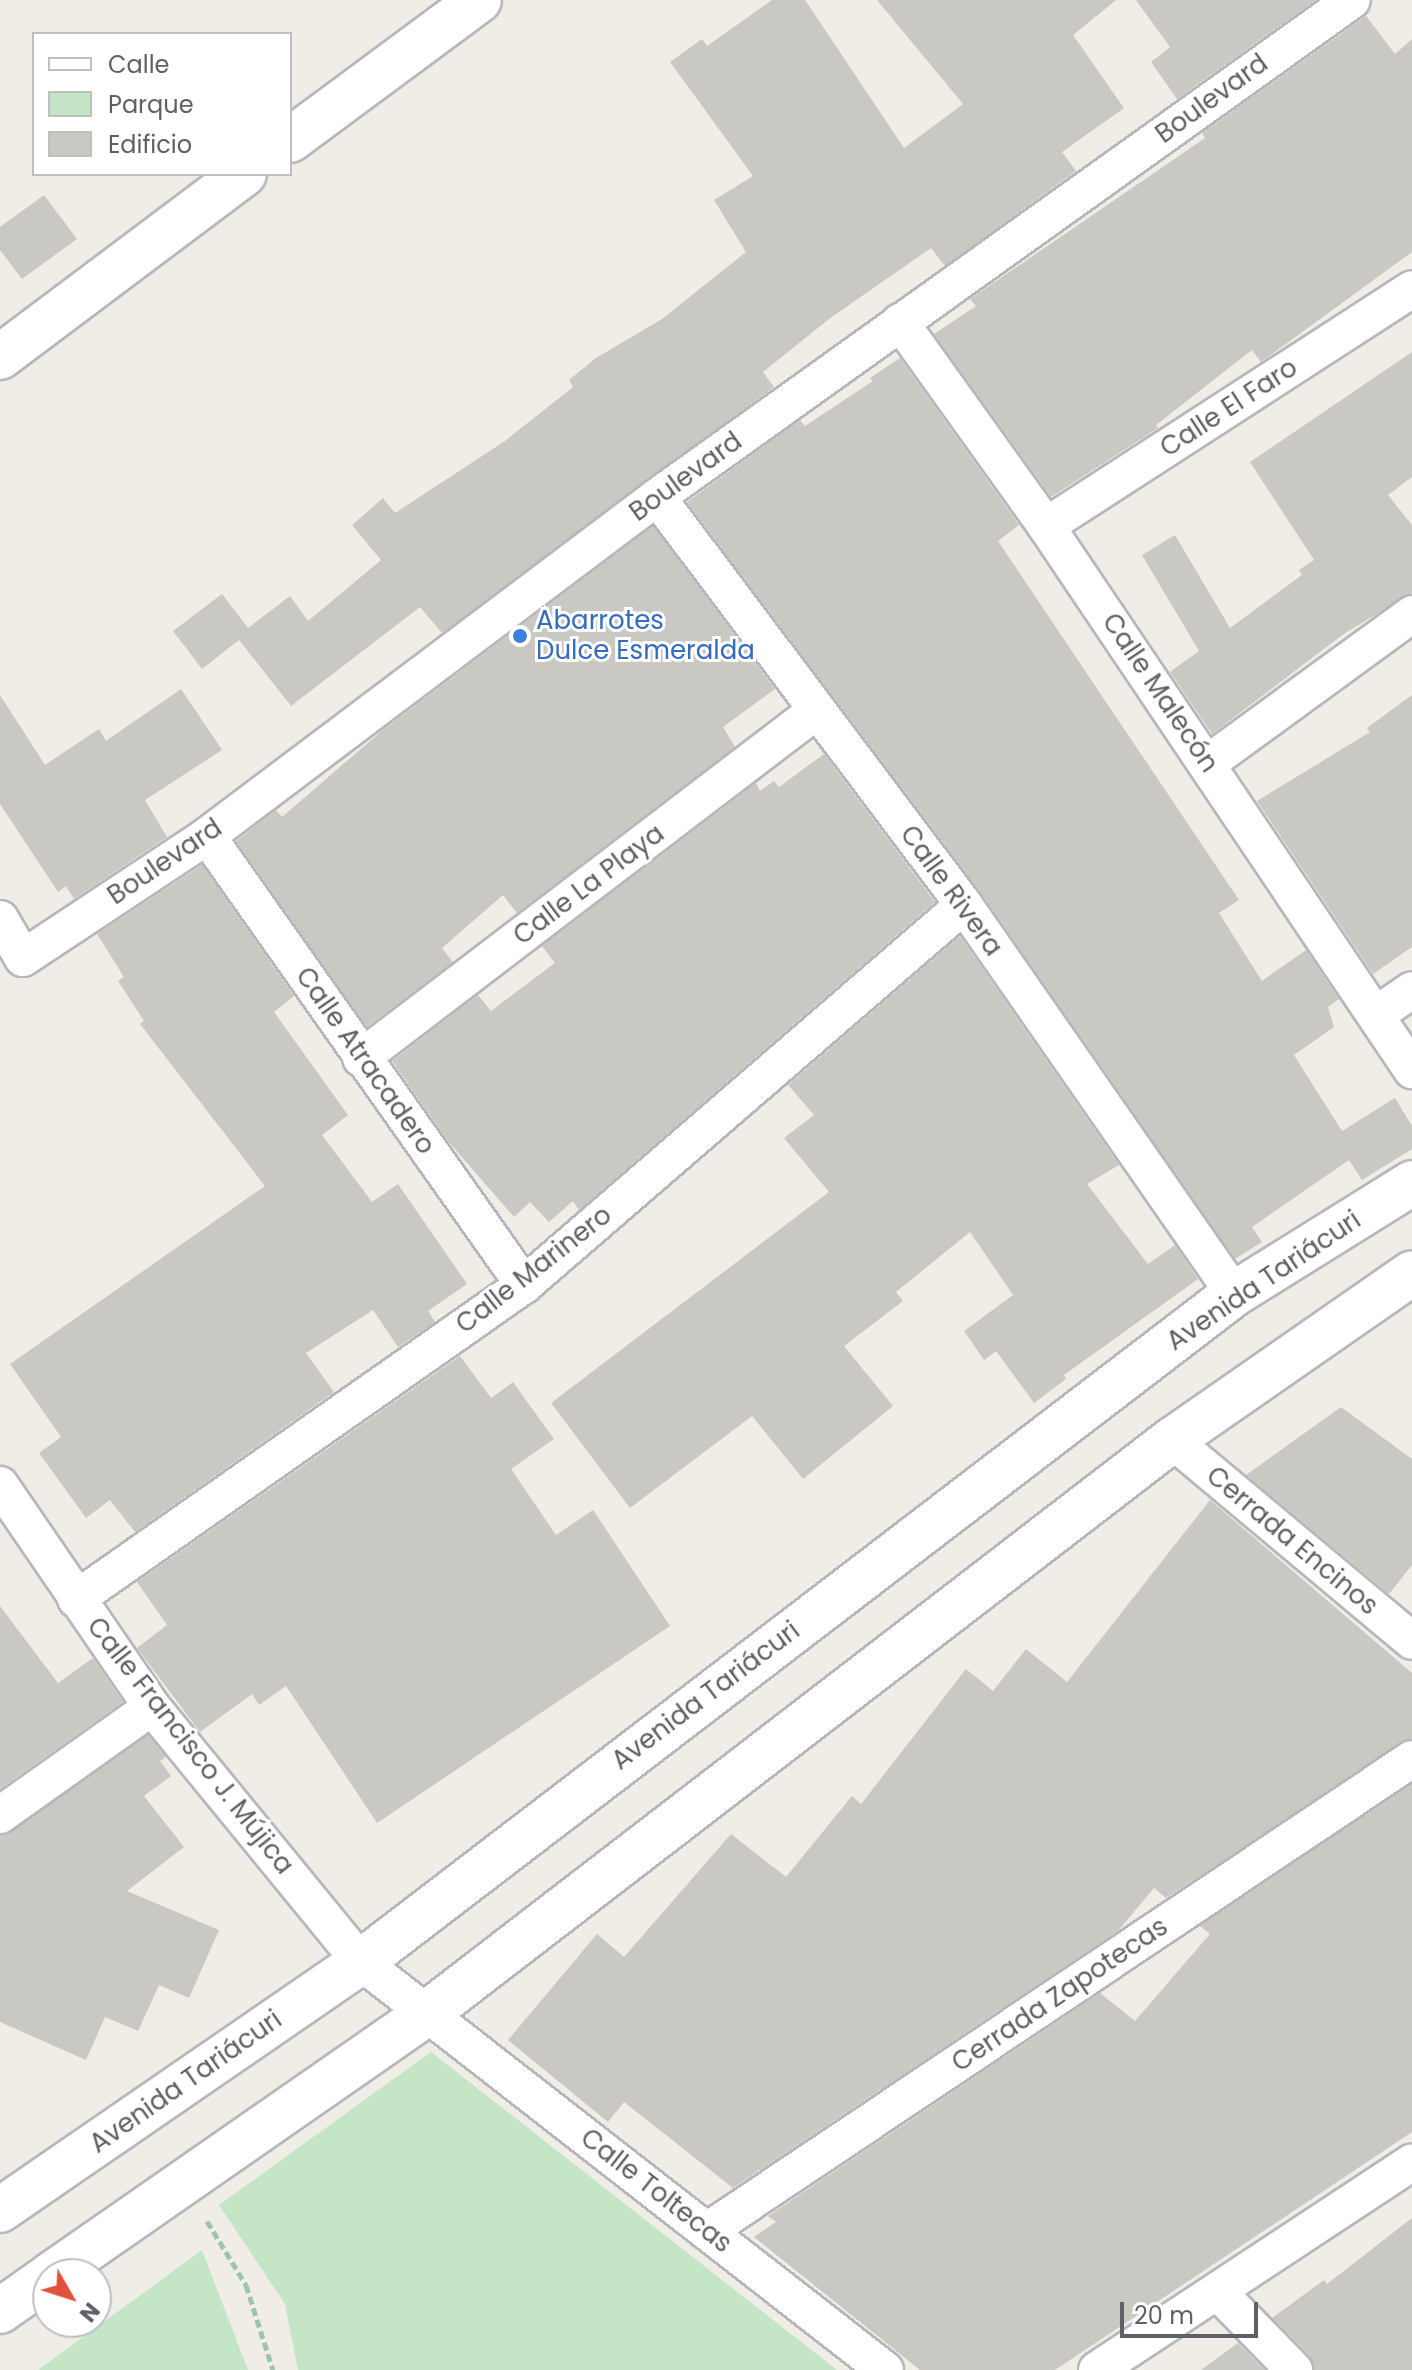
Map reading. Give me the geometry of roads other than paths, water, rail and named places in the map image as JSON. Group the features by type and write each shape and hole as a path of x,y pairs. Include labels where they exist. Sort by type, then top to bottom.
{"street":[{"path":"292,139 479,0"},
{"name":"Boulevard","path":"0,919 23,958 207,836 657,497 1352,0"},
{"path":"0,357 241,176"},
{"name":"Calle El Faro","path":"1046,526 1412,289"},
{"name":"Calle Malecón","path":"900,322 1046,526 1412,1070"},
{"name":"Calle Rivera","path":"657,497 964,905 1234,1294"},
{"path":"1208,763 1412,614"},
{"name":"Calle La Playa","path":"361,1058 816,711"},
{"name":"Calle Atracadero","path":"207,836 524,1285"},
{"name":"Calle Marinero","path":"76,1599 524,1285 964,905"},
{"path":"1377,1014 1412,990"},
{"name":"Avenida Tariácuri","path":"0,2210 361,1962 1234,1294 1412,1183"},
{"path":"75,2258 426,2014 1172,1440 1412,1273"},
{"name":"Cerrada Encinos","path":"1172,1440 1412,1641"},
{"name":"Calle Francisco J. Mújica","path":"4,1500 152,1707 361,1962 426,2014"},
{"path":"0,1815 152,1707"},
{"name":"Cerrada Zapotecas","path":"707,2231 1412,1759"},
{"name":"Calle Toltecas","path":"426,2014 885,2370"},
{"path":"1097,2370 1412,2162"},
{"path":"0,2311 32,2289"},
{"path":"1218,2292 1294,2370"}],"place":[{"name":"Abarrotes Dulce Esmeralda","path":"520,636"}]}
